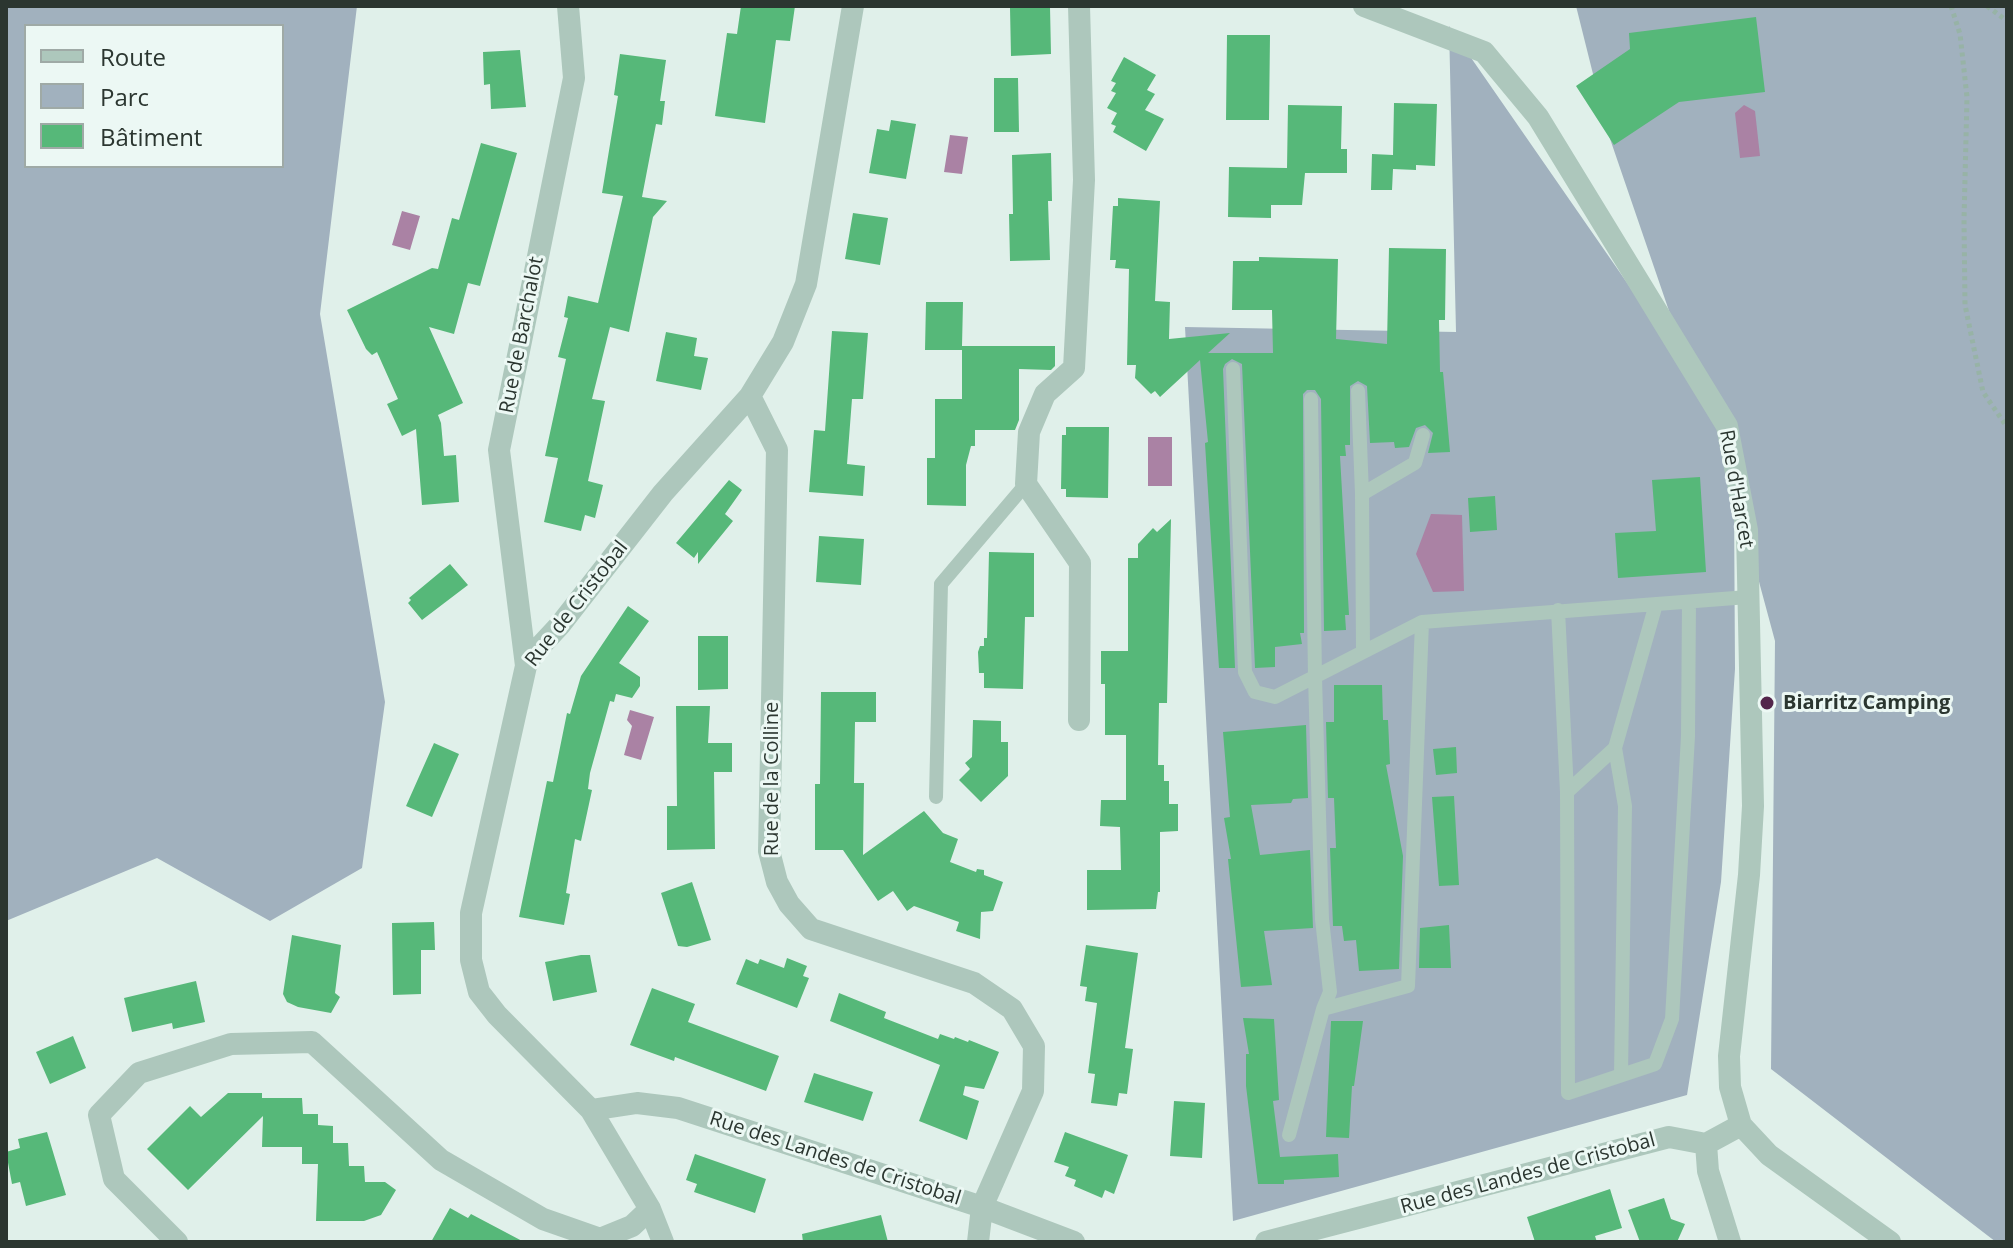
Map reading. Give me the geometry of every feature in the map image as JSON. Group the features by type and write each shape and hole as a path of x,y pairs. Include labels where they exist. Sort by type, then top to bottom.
{"street":[{"name":"Rue de Barchalot","path":"526,666 499,450 574,78 568,6"},
{"name":"Rue de Cristobal","path":"663,1242 650,1209 591,1110 497,1015 479,992 471,960 471,913 526,666 663,493 750,396 783,342 806,284 853,6"},
{"path":"1079,6 1084,180 1074,368 1045,394 1029,432 1026,484 1080,563 1079,720"},
{"name":"Rue d'Harcet","path":"1364,6 1484,52 1538,117 1727,426 1747,530 1753,806 1749,875 1729,1056 1730,1087 1741,1125"},
{"name":"Rue de la Colline","path":"750,396 777,450 769,851 777,882 789,904 811,929 974,983 1012,1009 1034,1046 1033,1091 982,1207 978,1242"},
{"path":"177,1242 114,1179 99,1115 139,1073 231,1044 312,1042 441,1160 543,1219 600,1239 632,1226 650,1209"},
{"name":"Rue des Landes de Cristobal","path":"591,1110 637,1103 678,1108 982,1207 1074,1242"},
{"path":"1730,1242 1708,1171 1706,1144 1741,1125 1769,1155 1890,1242"},
{"name":"Rue des Landes de Cristobal","path":"1266,1242 1669,1137 1706,1144"}],"lane":[{"path":"1233,369 1245,672 1255,692 1275,697 1422,622 1748,597"},
{"path":"1358,391 1363,652"},
{"path":"1289,1135 1330,992 1322,919 1311,399"},
{"path":"1362,494 1415,463 1423,435"},
{"path":"936,797 941,584 1026,484"},
{"path":"1558,610 1567,792 1568,1093 1655,1064 1672,1019 1688,736 1689,602"},
{"path":"1621,1075 1625,806 1615,748 1656,604"},
{"path":"1323,1009 1408,986 1422,622"},
{"path":"1567,792 1615,748"}],"path":[{"path":"1951,6 1960,34 1967,97 1965,305 1983,392 2007,427"},
{"path":"1987,6 2007,21"}],"green space":[{"path":"6,6 357,6 320,314 385,702 362,868 270,921 157,858 6,921"},
{"path":"1576,6 2007,6 2007,1242 1996,1242 1771,1069 1775,641 1734,502 1735,669 1721,882 1687,1095 1233,1221 1185,327 1456,332 1449,26 1691,375 1607,130"}],"shaded area":[{"path":"1744,105 1755,111 1760,156 1740,158 1735,113"},
{"path":"950,135 968,137 962,174 944,172"},
{"path":"402,211 420,216 410,250 392,245"},
{"path":"1148,437 1172,437 1172,486 1148,486"},
{"path":"1431,514 1462,515 1464,591 1433,592 1416,554"},
{"path":"630,710 654,717 641,760 624,755 632,726 627,720"}],"building":[{"path":"741,6 795,6 790,41 776,40 765,123 715,116 727,33 737,34"},
{"path":"1050,7 1051,54 1011,56 1010,8"},
{"path":"1756,17 1765,92 1679,102 1614,145 1576,86 1630,49 1629,33"},
{"path":"1227,35 1270,35 1269,120 1226,120"},
{"path":"520,50 526,107 491,109 490,84 484,85 483,52"},
{"path":"620,54 666,60 660,101 665,101 662,125 656,124 642,197 667,201 653,217 629,332 610,327 592,399 605,401 588,481 603,485 595,518 585,515 581,531 544,522 558,458 545,456 566,359 558,357 568,318 564,317 568,296 598,303 623,196 602,193 618,96 614,95"},
{"path":"1124,57 1156,75 1147,90 1155,94 1145,110 1164,119 1146,151 1113,132 1116,126 1111,124 1117,113 1107,108 1116,93 1111,91 1116,83 1111,81"},
{"path":"994,78 1018,78 1019,132 994,132"},
{"path":"1394,103 1437,104 1435,166 1416,165 1416,170 1393,169 1392,190 1371,190 1372,154 1393,155"},
{"path":"1288,105 1342,106 1341,149 1347,149 1347,173 1305,173 1302,205 1271,205 1271,218 1228,217 1229,167 1287,168"},
{"path":"891,120 916,124 906,179 869,173 877,129 889,131"},
{"path":"481,143 517,153 480,286 468,283 454,334 429,327 463,403 438,415 444,456 456,455 459,502 422,505 416,429 402,436 387,404 398,399 377,352 372,355 366,349 347,310 432,268 438,269 452,218 459,220"},
{"path":"1051,153 1052,201 1048,201 1050,260 1010,261 1012,155"},
{"path":"1118,198 1160,201 1155,301 1170,302 1169,339 1230,333 1208,353 1273,353 1272,310 1232,310 1233,261 1259,261 1259,257 1338,259 1336,339 1387,344 1389,248 1446,249 1445,320 1439,320 1440,372 1443,372 1450,452 1428,453 1433,433 1425,425 1416,428 1409,447 1395,448 1394,442 1370,443 1367,386 1358,381 1350,386 1350,445 1345,445 1346,456 1340,456 1349,615 1345,615 1346,630 1324,631 1321,399 1315,390 1307,390 1303,394 1304,633 1300,633 1302,644 1275,647 1275,667 1255,668 1242,364 1232,359 1223,369 1235,668 1219,668 1205,443 1208,442 1200,360 1160,397 1155,391 1151,394 1135,378 1136,365 1127,365 1129,269 1115,268 1116,260 1110,260 1113,206 1118,206"},
{"path":"853,213 888,218 880,265 845,259"},
{"path":"926,302 963,302 962,346 1055,346 1055,366 1051,370 1019,369 1019,420 1015,430 975,430 975,446 971,446 966,465 966,506 927,505 927,458 935,458 935,399 962,399 962,350 925,350"},
{"path":"832,331 868,333 863,399 852,399 847,464 865,466 863,496 809,492 814,430 825,431"},
{"path":"666,332 697,338 694,356 708,358 701,390 656,381"},
{"path":"1066,427 1109,427 1108,498 1066,497 1066,489 1061,489 1062,435 1066,435"},
{"path":"1700,477 1706,572 1618,578 1615,533 1656,531 1652,480"},
{"path":"729,480 742,490 725,514 733,521 698,564 698,552 694,558 676,543"},
{"path":"1495,496 1497,530 1470,532 1468,498"},
{"path":"1171,519 1167,703 1159,703 1158,765 1164,765 1164,781 1169,781 1169,804 1178,804 1178,831 1160,832 1160,892 1156,909 1087,910 1087,870 1121,870 1120,827 1100,826 1101,800 1126,800 1126,735 1105,735 1105,684 1101,684 1101,651 1128,651 1128,558 1138,558 1138,544 1153,528 1157,532"},
{"path":"819,536 864,539 861,585 816,582"},
{"path":"989,552 1034,553 1034,617 1025,617 1023,689 984,688 984,673 979,673 978,652 980,646 984,646 984,638 987,638"},
{"path":"450,564 468,585 422,620 408,603 409,598"},
{"path":"628,606 649,621 619,663 640,677 640,686 632,698 616,694 614,702 610,701 590,773 588,789 592,790 581,841 575,839 564,925 519,917 547,781 553,782 567,713 570,714 581,676"},
{"path":"698,636 728,636 728,689 698,690"},
{"path":"1334,685 1382,685 1383,720 1388,720 1390,764 1386,765 1403,856 1399,969 1359,971 1356,940 1344,941 1342,926 1333,926 1330,848 1336,848 1334,798 1328,798 1326,722 1334,722"},
{"path":"821,692 876,692 876,722 855,722 854,783 864,783 863,855 924,811 943,833 958,839 950,862 976,872 977,869 984,870 984,875 1003,882 993,911 981,912 980,939 956,931 959,922 914,906 907,911 893,891 878,901 843,850 815,850 815,784 820,784"},
{"path":"676,706 710,706 708,743 732,743 732,772 714,772 715,849 667,850 667,806 677,806"},
{"path":"973,720 1001,721 1001,742 1008,742 1008,776 981,802 959,780 970,769 965,763 972,757"},
{"path":"1306,725 1308,798 1293,799 1291,803 1251,805 1260,855 1310,850 1313,928 1264,931 1272,985 1241,987 1228,859 1231,859 1224,818 1230,817 1223,732"},
{"path":"434,743 459,754 432,817 406,806"},
{"path":"1456,747 1457,773 1436,775 1433,749"},
{"path":"1454,796 1459,885 1439,886 1432,797"},
{"path":"692,882 711,940 687,947 678,946 661,893"},
{"path":"434,922 435,950 421,950 421,994 393,995 392,923"},
{"path":"1449,925 1451,968 1419,968 1420,928"},
{"path":"292,935 341,945 335,993 340,997 331,1013 298,1007 287,1002 283,994"},
{"path":"1086,945 1138,953 1125,1048 1133,1049 1127,1094 1119,1093 1117,1106 1091,1103 1095,1074 1088,1073 1097,1003 1085,1001 1087,987 1080,986"},
{"path":"590,955 597,992 553,1001 545,962"},
{"path":"787,958 807,966 803,976 809,978 797,1008 736,984 746,959 758,964 760,959 784,968"},
{"path":"196,981 205,1022 173,1029 172,1023 132,1032 124,998"},
{"path":"652,988 695,1004 688,1022 779,1056 766,1091 675,1057 674,1061 630,1045"},
{"path":"839,993 886,1012 884,1018 938,1039 940,1034 955,1037 999,1052 984,1089 965,1086 963,1095 979,1101 967,1140 919,1121 940,1065 830,1021"},
{"path":"1243,1018 1274,1019 1279,1100 1273,1101 1280,1157 1338,1154 1339,1177 1258,1184 1246,1086 1246,1054 1249,1054"},
{"path":"1331,1021 1363,1021 1352,1086 1349,1138 1326,1137"},
{"path":"73,1036 86,1068 50,1084 36,1052"},
{"path":"814,1073 873,1092 863,1121 804,1102"},
{"path":"228,1093 262,1093 262,1098 302,1098 303,1114 318,1114 318,1125 333,1126 333,1143 348,1143 349,1166 364,1166 365,1182 385,1182 396,1190 381,1215 364,1221 316,1221 318,1164 302,1164 302,1147 262,1147 263,1116 188,1190 147,1149 190,1106 201,1117"},
{"path":"1174,1101 1205,1103 1202,1158 1170,1156"},
{"path":"47,1132 66,1195 26,1206 20,1182 12,1184 6,1152 20,1148 18,1139"},
{"path":"1065,1132 1128,1155 1114,1194 1105,1190 1102,1198 1074,1186 1076,1180 1065,1176 1069,1167 1054,1162"},
{"path":"695,1154 766,1179 755,1213 694,1192 697,1184 686,1180"},
{"path":"1610,1189 1622,1228 1595,1236 1597,1242 1535,1242 1527,1217"},
{"path":"1664,1198 1671,1219 1685,1224 1677,1242 1640,1242 1628,1210"},
{"path":"450,1208 468,1218 471,1214 524,1242 431,1242"},
{"path":"881,1215 888,1242 803,1242 802,1234"}],"place":[{"name":"Biarritz Camping","path":"1767,703"}]}
